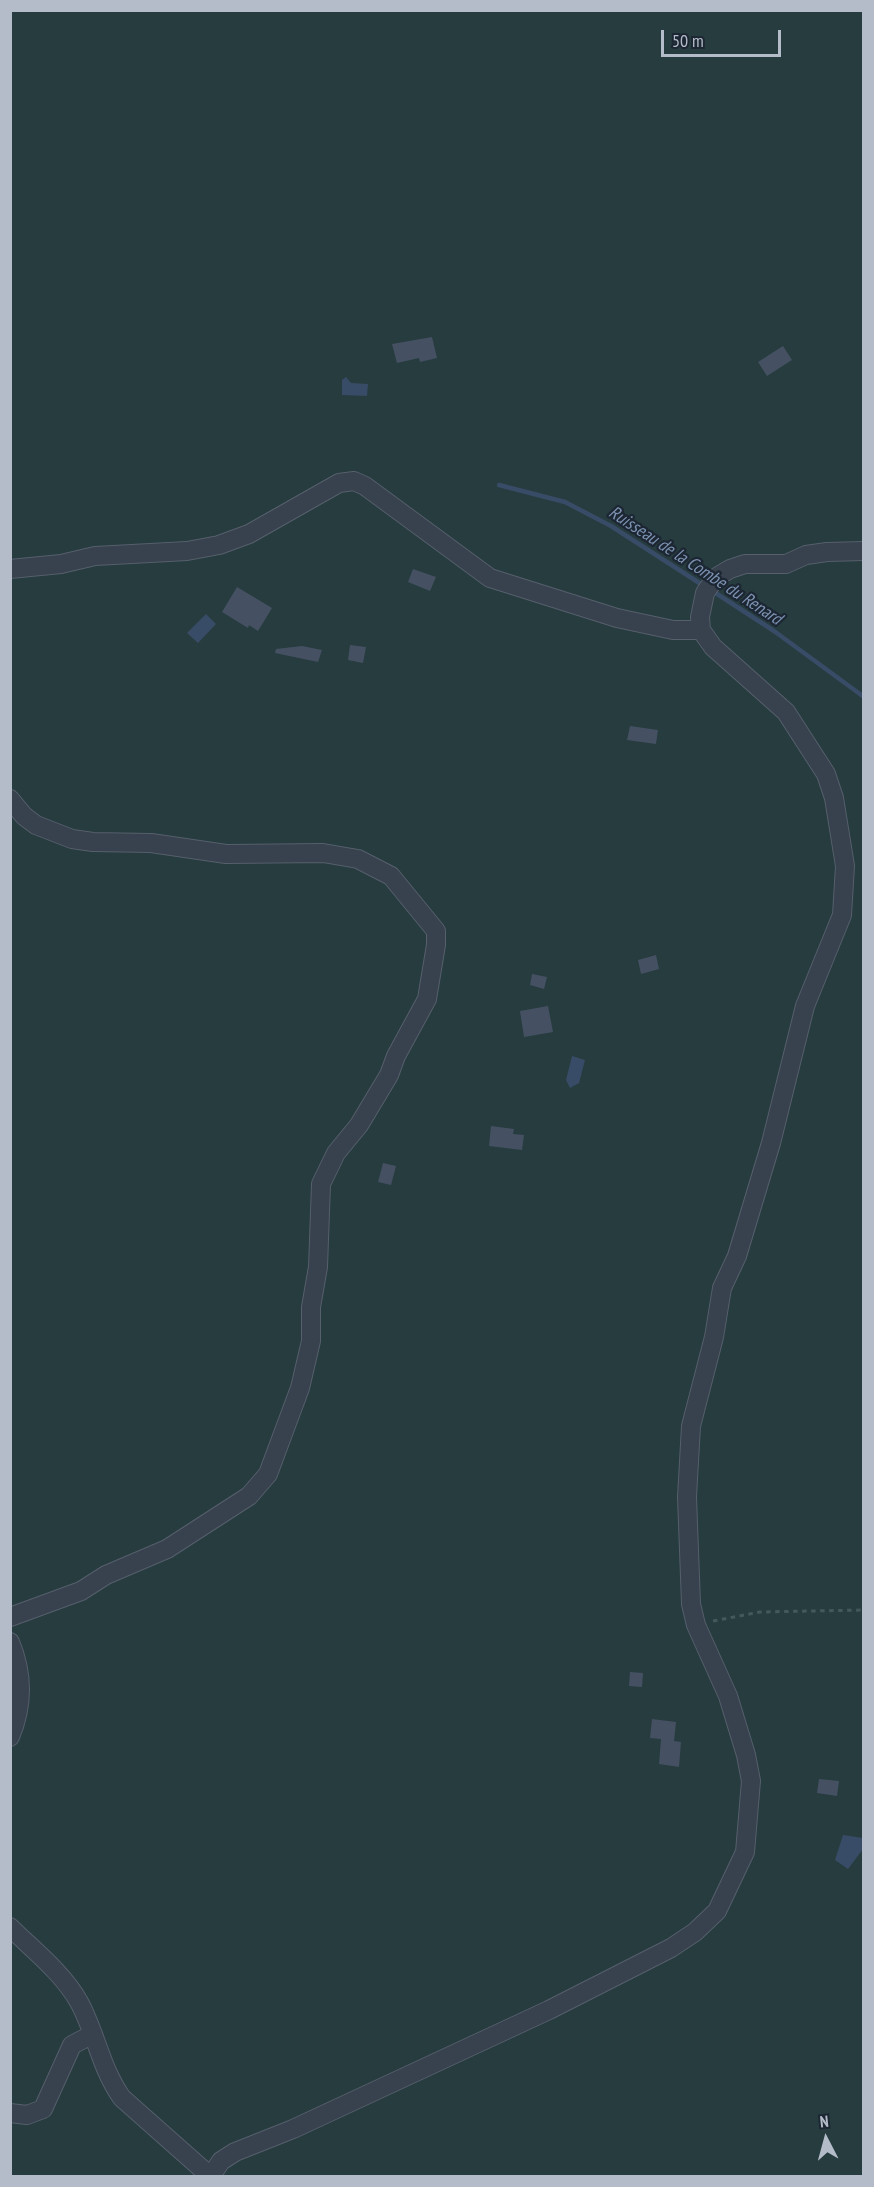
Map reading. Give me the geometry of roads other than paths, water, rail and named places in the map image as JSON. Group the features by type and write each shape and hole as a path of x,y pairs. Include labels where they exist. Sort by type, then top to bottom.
{"street":[{"path":"10,569 61,564 95,556 187,551 219,545 249,534 339,483 354,481 365,486 490,578 617,618 673,630 701,630"},
{"path":"10,1927 66,1984 78,2001 112,2084 123,2098 211,2176 221,2161 235,2152 293,2129 549,2010 671,1948 695,1932 717,1911 745,1852 751,1781 746,1755 728,1696 696,1625 691,1604 687,1497 690,1426 714,1337 722,1288 737,1256 771,1143 805,1006 842,915 845,866 834,798 826,774 786,712 713,647 701,630 700,617 705,593 715,578 730,568 745,564 768,566 786,564 806,555 827,552 864,551"},
{"path":"10,799 24,816 36,825 72,839 93,842 151,843 226,854 323,853 358,859 391,876 436,931 436,945 427,999 396,1056 389,1075 359,1125 336,1153 321,1184 318,1267 311,1307 310,1350 300,1388 268,1474 249,1496 167,1549 106,1575 81,1591 10,1617"},
{"path":"10,1642 16,1656 20,1706 10,1737"},
{"path":"10,2113 27,2115 43,2109 72,2044 93,2034"}],"water":[{"path":"346,377 351,383 368,384 367,396 342,395 342,380"},
{"path":"206,614 216,624 198,643 187,633"},
{"path":"572,1056 585,1060 579,1083 570,1088 566,1080"},
{"path":"843,1835 863,1838 863,1849 848,1869 835,1860"}],"waterway":[{"name":"Ruisseau de la Combe du Renard","path":"499,485 565,502 611,526 704,586"},
{"name":"Ruisseau de la Combe du Renard","path":"711,590 774,631 864,697"}]}
